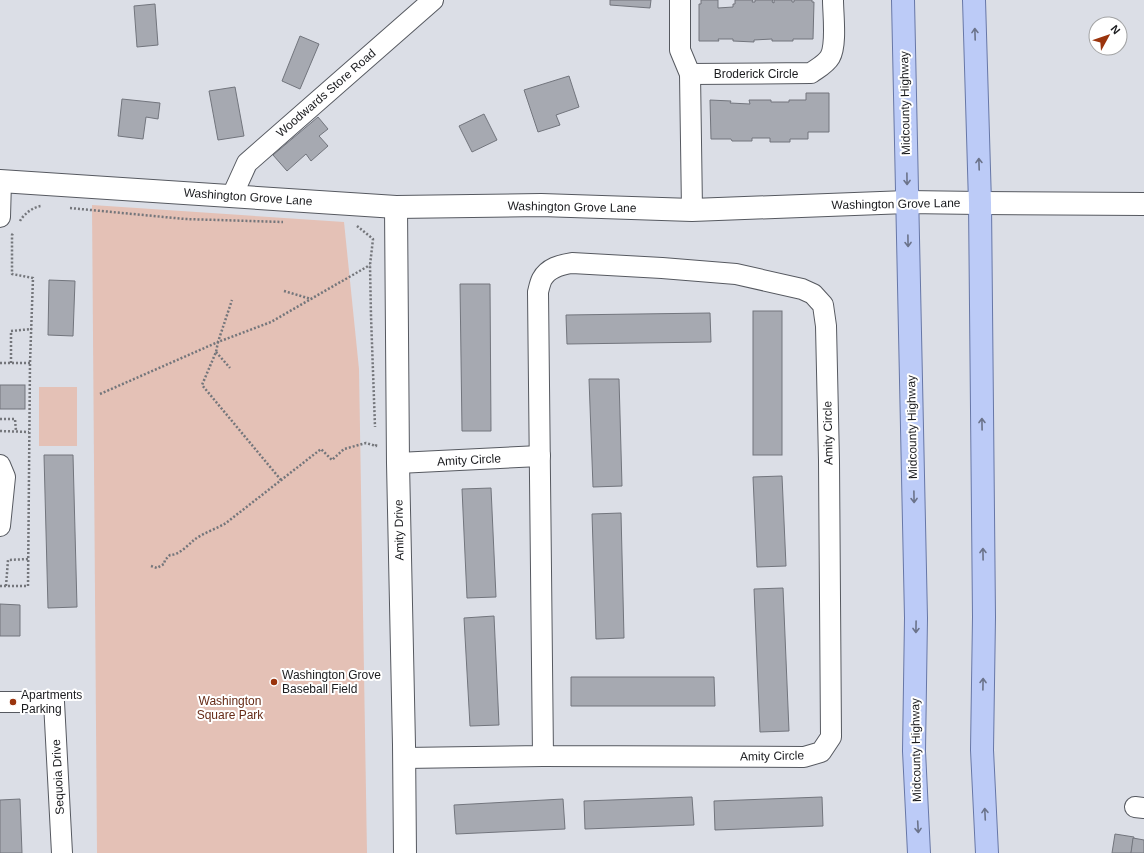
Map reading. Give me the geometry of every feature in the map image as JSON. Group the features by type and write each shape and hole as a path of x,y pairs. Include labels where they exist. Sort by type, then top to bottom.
{"main road":[{"name":"Midcounty Highway","path":"903,0 916,618 914,751 919,853"},
{"path":"974,0 980,203 984,618 982,750 987,853"}],"street":[{"name":"Woodwards Store Road","path":"232,196 247,163 433,0"},
{"path":"680,0 680,50 690,74 692,210"},
{"name":"Broderick Circle","path":"690,74 811,73 824,64 830,57 834,47 833,0"},
{"name":"Washington Grove Lane","path":"0,181 396,206 541,205 692,210 907,202 1144,204"},
{"path":"0,181 8,223"},
{"name":"Amity Drive","path":"396,206 398,463 405,853"},
{"name":"Amity Circle","path":"404,758 543,756 804,757 821,752 831,737 829,461 826,326 823,305 813,294 802,289 736,274 572,263 562,264 551,268 542,279 538,292 543,756"},
{"name":"Amity Circle","path":"398,463 540,456"},
{"path":"0,465 5,477 0,526"},
{"name":"Sequoia Drive","path":"0,702 54,702 62,853"}],"path":[{"path":"20,222 24,215 38,206 46,207"},
{"path":"67,208 185,219 287,222"},
{"path":"0,586 28,586 29,559 30,363 33,278 12,274 12,235 8,223"},
{"path":"353,223 373,239 370,265 375,430"},
{"path":"100,394 218,342 271,322 370,265"},
{"path":"284,291 311,299"},
{"path":"232,300 216,352 202,385 281,480"},
{"path":"11,363 11,331 32,329"},
{"path":"216,352 230,368"},
{"path":"0,363 30,363"},
{"path":"0,419 16,419 16,431"},
{"path":"0,431 30,432"},
{"path":"150,566 157,568 164,564 165,560 170,555 176,555 196,538 217,529 226,523 321,449 332,460 344,450 366,443 376,446 376,438"},
{"path":"6,586 8,560 29,559"}],"green space":[{"name":"Washington Square Park","path":"92,205 344,222 359,369 367,853 97,853"},
{"path":"39,387 77,387 77,446 39,446"}],"building":[{"path":"610,0 651,0 650,8 610,5"},
{"path":"701,0 718,0 718,8 733,7 735,0 753,0 752,2 755,2 755,0 773,0 772,2 774,3 774,0 792,0 792,2 794,2 794,0 812,0 812,2 814,2 813,39 772,41 772,39 754,40 754,42 733,41 733,39 699,41 699,4 701,4"},
{"path":"155,4 158,45 137,47 134,6"},
{"path":"300,36 319,44 300,89 282,81"},
{"path":"569,76 579,107 556,115 560,125 538,132 524,90"},
{"path":"235,87 244,136 218,140 209,91"},
{"path":"806,93 829,93 829,132 808,132 808,139 790,139 790,142 770,142 770,138 752,138 752,141 711,139 710,100 750,104 749,100 789,102 789,100 806,100"},
{"path":"122,99 160,103 158,119 146,117 143,139 118,136"},
{"path":"484,114 497,140 472,152 459,126"},
{"path":"318,117 328,129 319,136 328,146 311,161 306,154 287,171 273,155"},
{"path":"49,280 75,281 73,336 48,335"},
{"path":"460,284 490,284 491,431 462,431"},
{"path":"753,311 782,311 782,455 753,455"},
{"path":"710,313 711,342 567,344 566,315"},
{"path":"589,379 619,379 622,486 593,487"},
{"path":"0,385 25,385 25,409 0,409"},
{"path":"44,455 73,455 77,607 48,608"},
{"path":"782,476 786,566 757,567 753,477"},
{"path":"491,488 496,597 467,598 462,489"},
{"path":"621,513 624,638 596,639 592,514"},
{"path":"783,588 789,731 760,732 754,589"},
{"path":"0,604 20,605 20,636 0,636"},
{"path":"494,616 499,725 470,726 464,618"},
{"path":"571,677 714,677 715,706 571,706"},
{"path":"692,797 694,825 585,829 584,801"},
{"path":"822,797 823,826 715,830 714,801"},
{"path":"20,799 22,853 0,853 0,800"},
{"path":"563,799 565,829 456,834 454,805"},
{"path":"1115,834 1134,837 1131,853 1112,853"},
{"path":"1133,838 1144,840 1144,853 1131,853"}],"place":[{"name":"Washington Grove Baseball Field","path":"274,682"},
{"name":"Apartments Parking","path":"13,702"}]}
